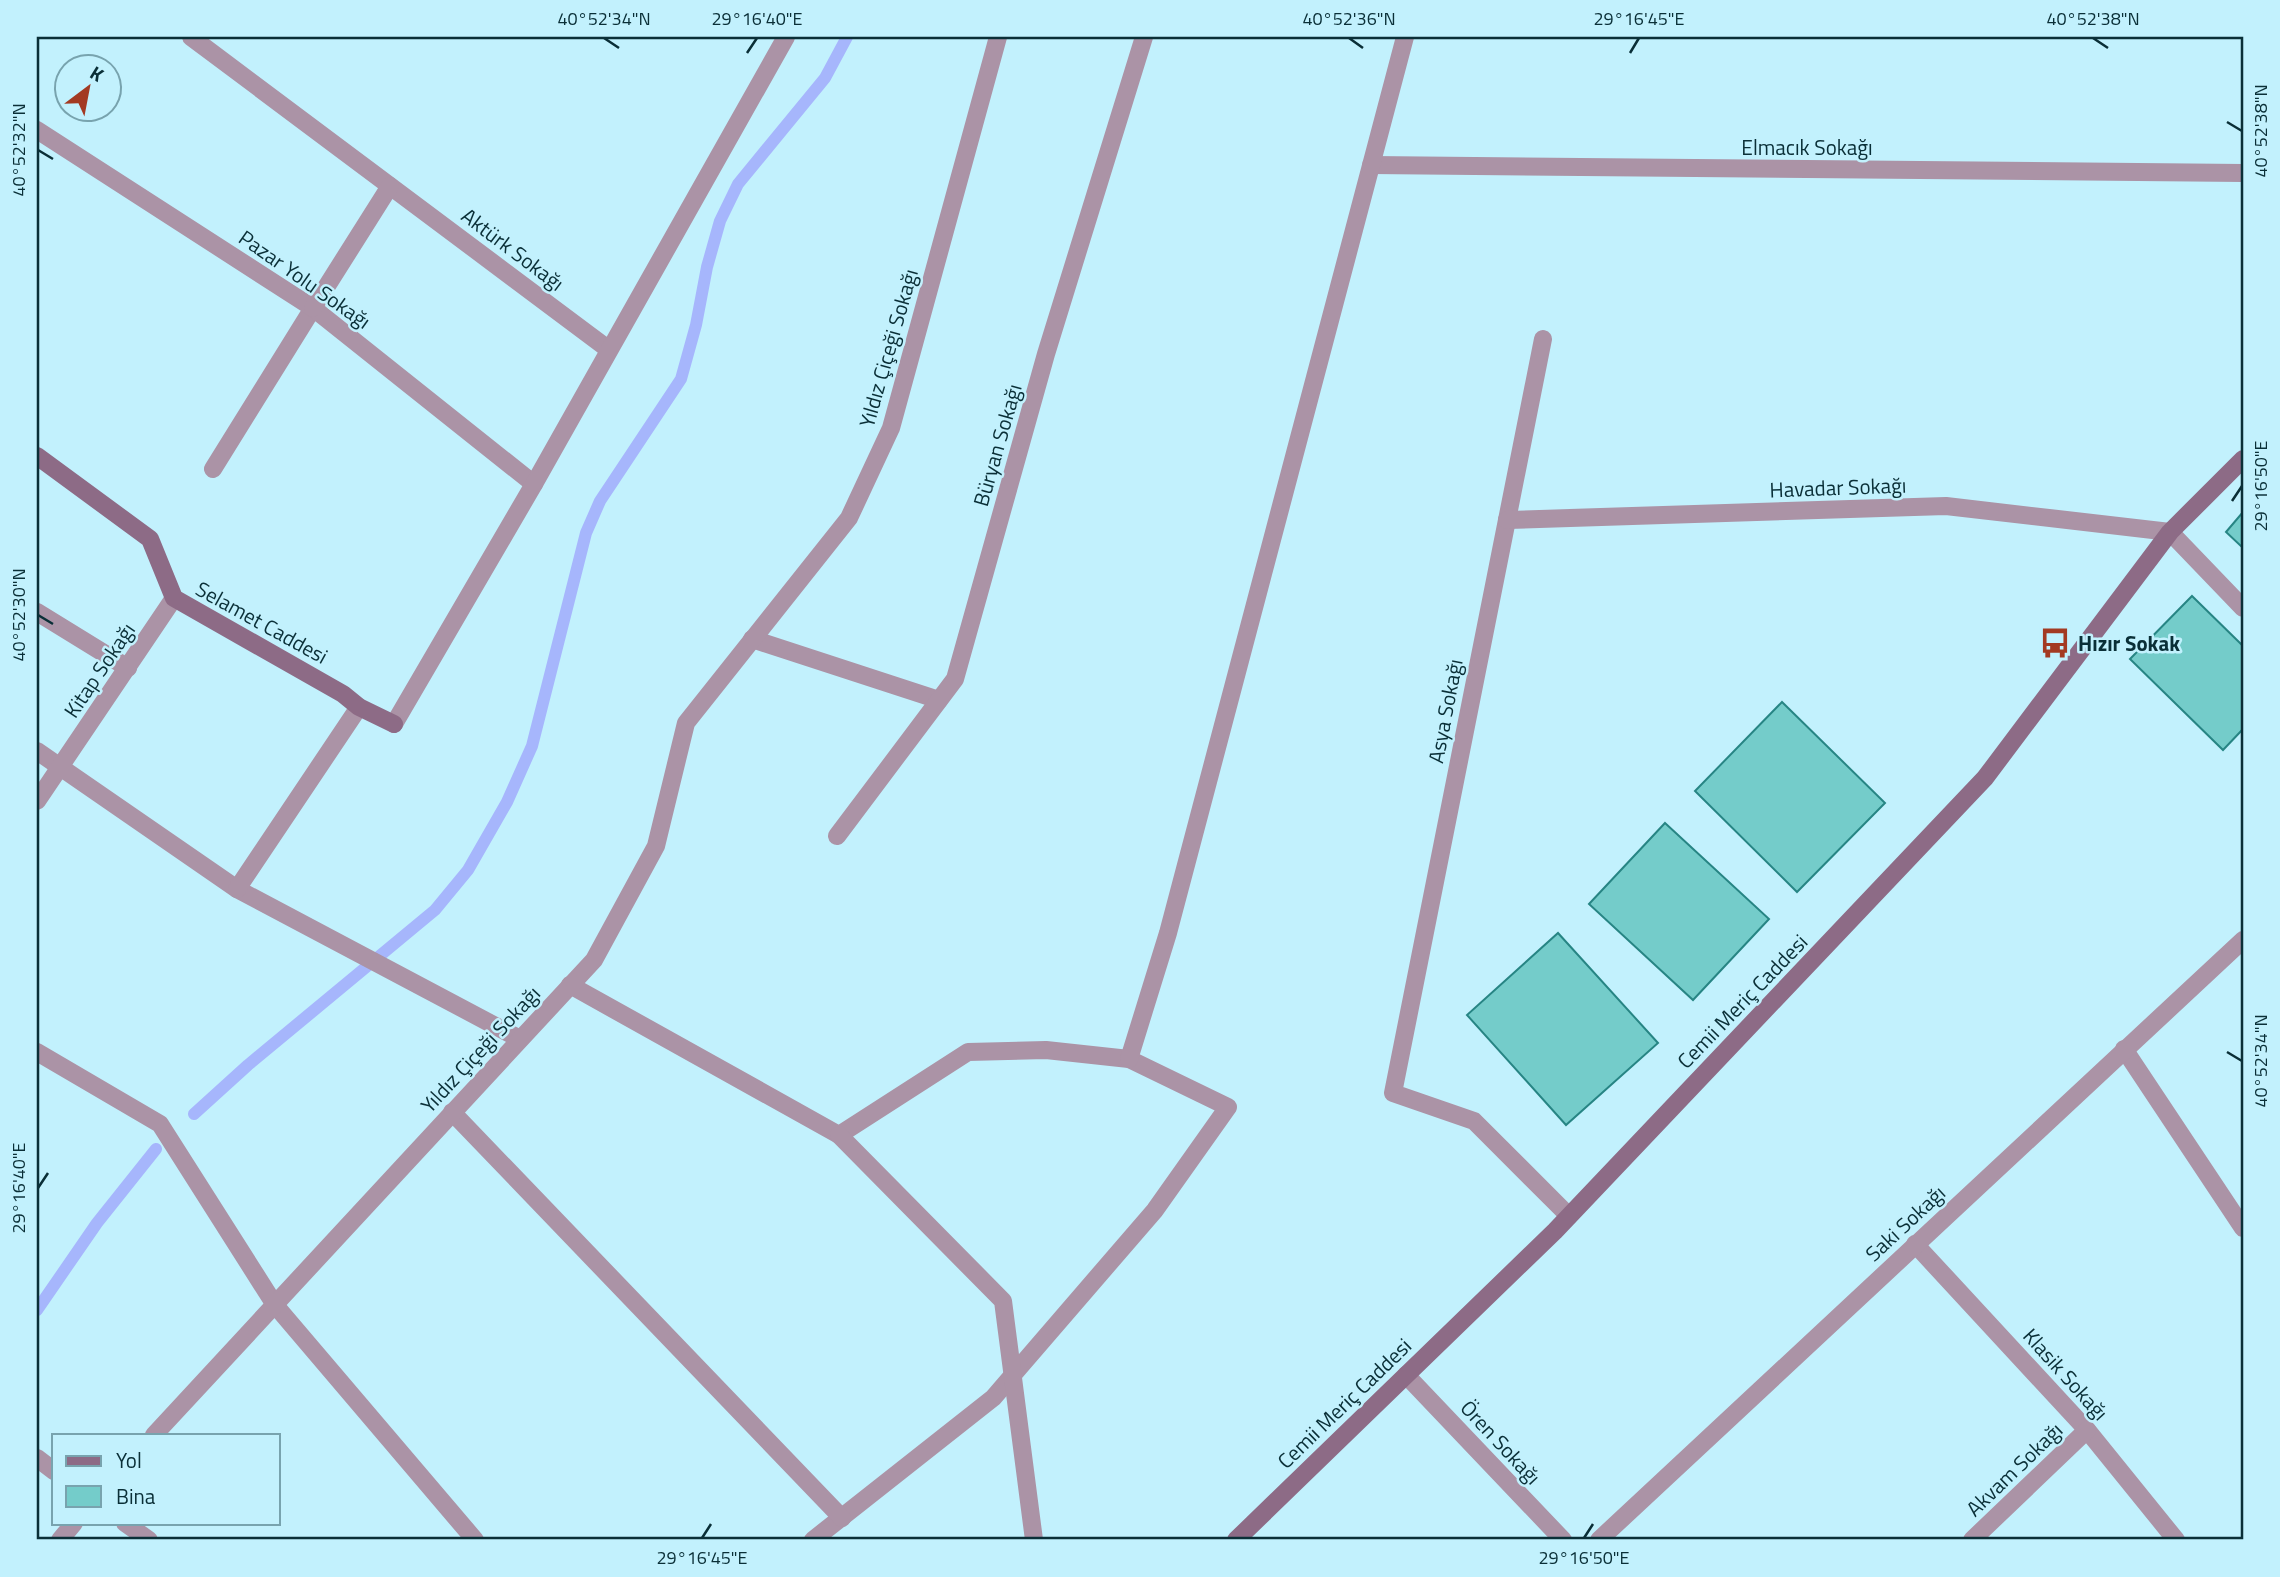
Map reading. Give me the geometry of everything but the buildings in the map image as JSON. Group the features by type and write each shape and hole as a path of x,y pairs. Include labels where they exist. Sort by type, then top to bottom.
{"street":[{"name":"Aktürk Sokağı","path":"191,37 608,349"},
{"path":"534,484 786,37"},
{"name":"Yıldız Çiçeği Sokağı","path":"155,1434 594,960 656,846 686,723 849,518 891,428 998,37"},
{"name":"Büryan Sokağı","path":"837,836 955,679 1046,354 1144,37"},
{"path":"1129,1059 1172,920 1405,37"},
{"name":"Pazar Yolu Sokağı","path":"37,130 313,307 534,484"},
{"name":"Elmacık Sokağı","path":"1371,165 2243,173"},
{"path":"213,468 390,186"},
{"name":"Asya Sokağı","path":"1543,339 1393,1093 1474,1121 1569,1216"},
{"name":"Selamet Caddesi","path":"37,456 150,539 174,598 343,694 359,707 394,724 534,484"},
{"name":"Cemii Meriç Caddesi","path":"1236,1540 1569,1216 1985,778 2169,532 2243,459"},
{"name":"Havadar Sokağı","path":"1507,520 1946,506 2169,532"},
{"path":"2169,532 2243,608"},
{"name":"Kitap Sokağı","path":"37,801 174,598"},
{"path":"37,612 128,668"},
{"path":"752,639 939,701"},
{"path":"237,889 359,707"},
{"path":"37,751 237,889 520,1039"},
{"name":"Saki Sokağı","path":"1599,1540 2243,940"},
{"path":"570,985 839,1135 1003,1301 1034,1540"},
{"path":"820,1538 993,1398 1155,1210 1228,1107 1129,1059 1046,1049 968,1052 839,1135"},
{"path":"2124,1049 2243,1228"},
{"path":"37,1052 160,1124 275,1305 475,1540"},
{"path":"452,1112 842,1518"},
{"name":"Klasik Sokağı","path":"1916,1244 2087,1430 2176,1540"},
{"name":"Ören Sokağı","path":"1406,1375 1563,1540"},
{"name":"Akvam Sokağı","path":"1972,1540 2087,1430"},
{"path":"37,1458 52,1469"},
{"path":"60,1540 73,1524"},
{"path":"126,1524 149,1540"}],"waterway":[{"path":"194,1114 248,1065 435,910 468,870 507,802 532,746 586,533 600,501 681,379 720,221 738,184 825,78 847,37"},
{"path":"37,1310 97,1223 156,1149"}],"place":[{"name":"Hızır Sokak","path":"2055,643"}]}
